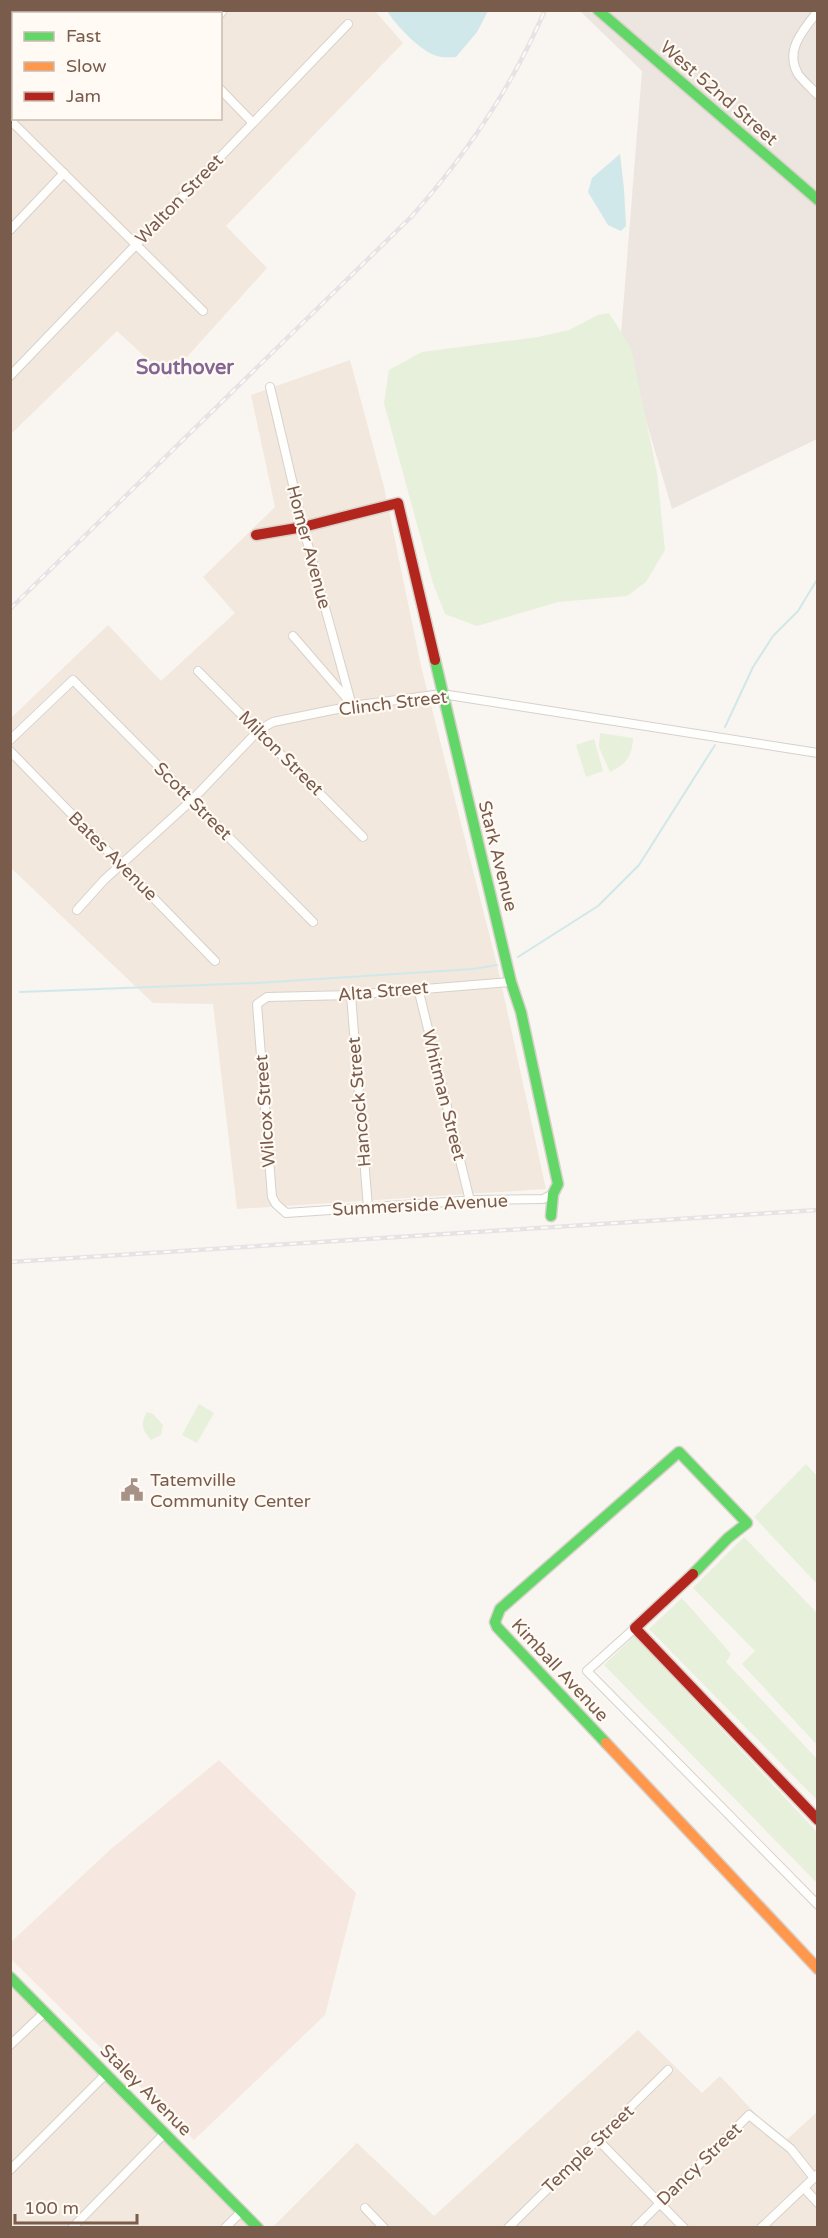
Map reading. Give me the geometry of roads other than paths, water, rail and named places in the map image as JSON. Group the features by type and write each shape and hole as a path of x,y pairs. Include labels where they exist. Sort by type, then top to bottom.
{"street":[{"name":"West 52nd Street","path":"598,10 818,200"},
{"path":"817,11 796,38 793,56 797,73 818,95"},
{"name":"Walton Street","path":"10,376 348,24"},
{"path":"222,91 252,122"},
{"path":"10,120 203,311"},
{"path":"10,230 64,173"},
{"name":"Homer Avenue","path":"270,387 303,527 352,706"},
{"name":"Stark Avenue","path":"303,527 398,504 511,982 521,1012 558,1184 553,1194 551,1216"},
{"path":"256,535 303,527"},
{"path":"293,636 352,706"},
{"name":"Milton Street","path":"198,671 363,837"},
{"name":"Scott Street","path":"10,740 73,680 313,921"},
{"name":"Clinch Street","path":"77,910 121,865 192,800 259,730 273,722 352,706 442,694 818,753"},
{"name":"Bates Avenue","path":"10,751 215,961"},
{"name":"Alta Street","path":"257,1004 267,997 351,995 511,982"},
{"name":"Whitman Street","path":"418,988 470,1201"},
{"name":"Hancock Street","path":"351,995 368,1208"},
{"name":"Wilcox Street","path":"257,1004 272,1197 286,1213"},
{"name":"Summerside Avenue","path":"286,1213 470,1201 543,1199 553,1194"},
{"name":"Kimball Avenue","path":"635,1628 701,1567 728,1538 747,1523 679,1452 500,1610 495,1622 505,1636 818,1969"},
{"path":"818,1820 635,1628 587,1671 818,1905"},
{"name":"Staley Avenue","path":"10,1977 258,2228"},
{"path":"10,2045 45,2012"},
{"name":"Temple Street","path":"508,2228 669,2070"},
{"path":"10,2170 106,2074"},
{"name":"Dancy Street","path":"635,2228 749,2115 791,2149 816,2176"},
{"path":"72,2228 165,2133"},
{"path":"598,2140 684,2228"},
{"path":"761,2228 816,2176"},
{"path":"804,2188 818,2202"},
{"path":"365,2208 384,2228"},
{"path":"225,2228 242,2211"}],"water":[{"path":"387,11 488,11 477,32 456,57 439,57 416,43"},
{"path":"620,154 626,226 621,231 608,225 588,192 592,178"}],"waterway":[{"path":"725,727 753,667 773,636 798,611 818,578"},
{"path":"518,957 598,906 639,865 715,745"},
{"path":"20,992 256,983 473,969 497,965"}],"railway":[{"path":"10,609 412,216 470,144 487,119 518,66 545,10"},
{"path":"10,1262 818,1210"}],"place":[{"name":"Tatemville Community Center","path":"132,1490"}],"district":[{"name":"Southover","path":"185,368"}]}
